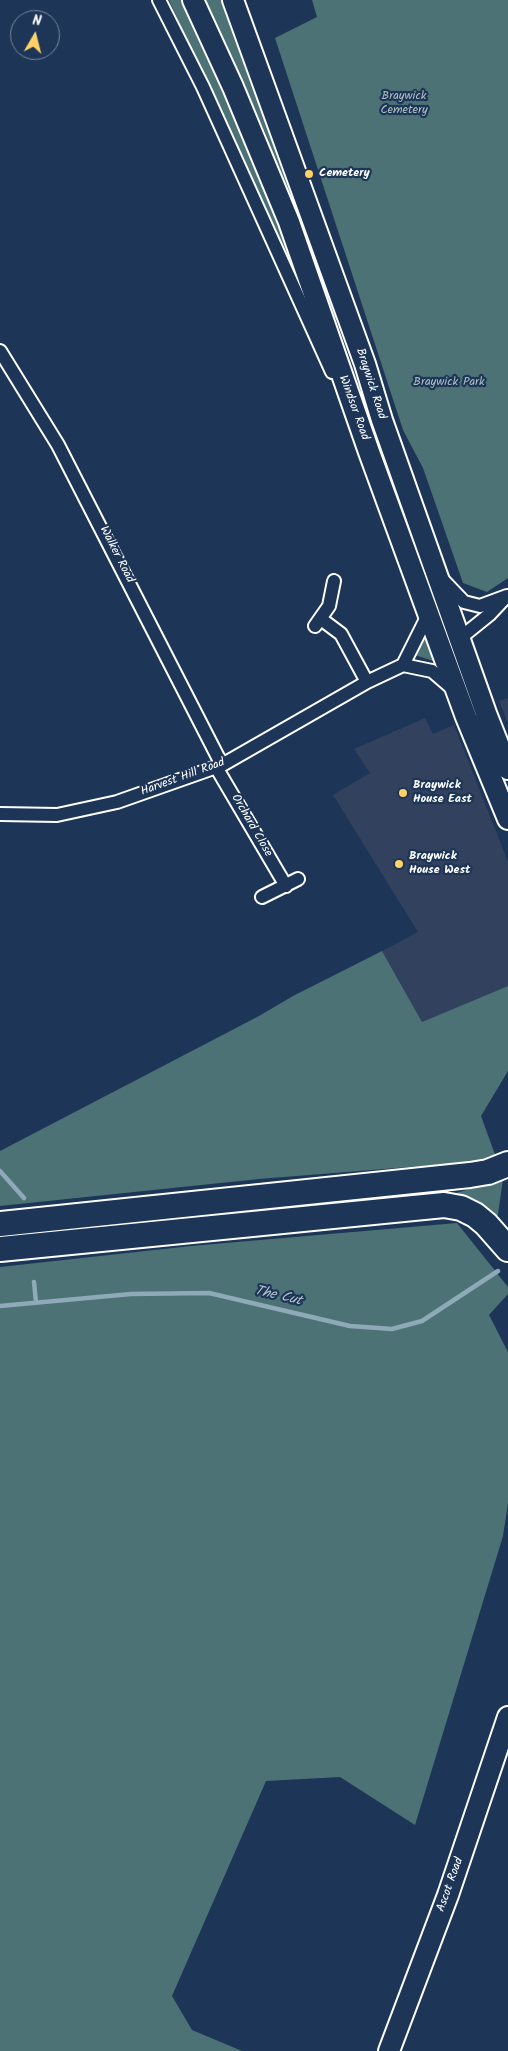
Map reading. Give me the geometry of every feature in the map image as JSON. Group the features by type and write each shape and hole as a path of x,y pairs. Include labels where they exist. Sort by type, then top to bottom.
{"highway":[{"path":"0,1224 470,1175 488,1172 508,1164"},
{"path":"0,1249 436,1205 453,1206 475,1215 486,1224 508,1249"}],"main road":[{"name":"Windsor Road","path":"193,0 233,87 289,222 369,452 458,694 508,819"},
{"name":"Braywick Road","path":"233,0 365,364 382,420 459,638 508,768"},
{"name":"Ascot Road","path":"389,2051 448,1895 508,1717"}],"street":[{"name":"Braywick Road","path":"159,0 203,87 369,452"},
{"name":"Walker Road","path":"0,351 58,445 219,766"},
{"path":"436,572 464,602 480,606 507,596"},
{"path":"334,581 329,606 318,622 341,634 367,682"},
{"path":"459,638 490,614 507,596"},
{"path":"429,613 404,665 432,672 458,694"},
{"name":"Harvest Hill Road","path":"0,814 57,815 118,802 219,766 367,682 404,665"},
{"name":"Orchard Close","path":"219,766 286,886"},
{"path":"262,897 298,879"}],"shaded area":[{"path":"508,698 508,724 499,701"},
{"path":"425,718 433,734 454,725 508,862 508,986 422,1022 382,951 418,932 333,795 370,773 354,749"}],"green space":[{"path":"169,0 185,0 320,321 316,322"},
{"path":"204,0 226,0 338,318 334,319 265,132"},
{"name":"Braywick Cemetery","path":"312,0 508,0 508,578 487,592 463,583 423,468 403,430 275,38 317,17"},
{"path":"428,633 439,663 415,655"},
{"path":"382,951 422,1022 508,986 508,1071 481,1116 497,1160 259,1179 0,1206 0,1151"},
{"path":"503,1179 497,1221 479,1203 456,1193"},
{"path":"457,1223 508,1287 508,1294 489,1315 508,1352 508,1503 503,1536 415,1825 340,1777 266,1781 172,1996 192,2030 242,2051 0,2051 0,1267 191,1246"}],"waterway":[{"path":"0,1171 24,1198"},
{"name":"The Cut","path":"0,1306 131,1294 209,1293 350,1326 392,1329 422,1321 498,1271"},
{"name":"The Cut","path":"34,1282 36,1302"}],"place":[{"name":"Cemetery","path":"309,174"},
{"name":"Braywick House East","path":"403,793"},
{"name":"Braywick House West","path":"399,864"}],"park label":[{"name":"Braywick Park","path":"449,383"}]}
